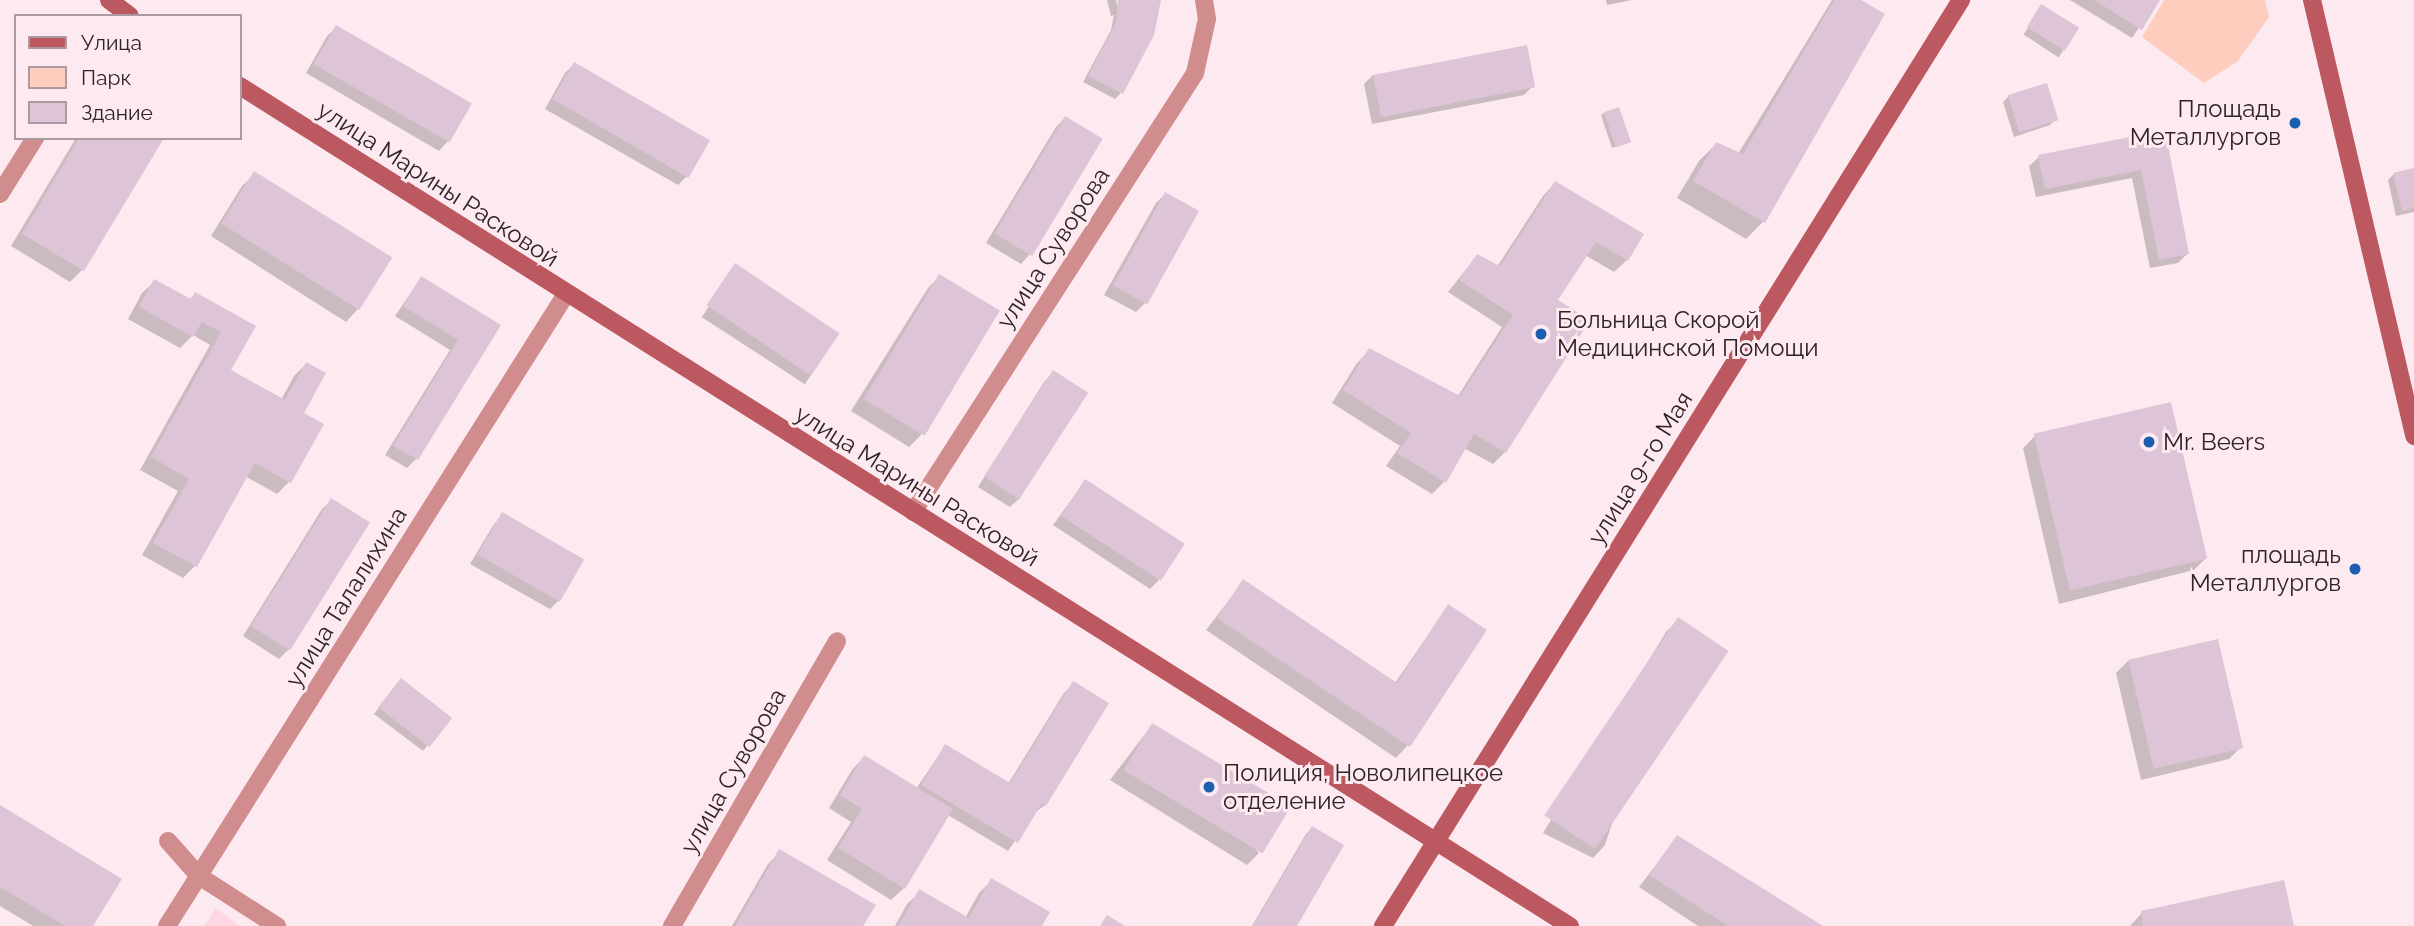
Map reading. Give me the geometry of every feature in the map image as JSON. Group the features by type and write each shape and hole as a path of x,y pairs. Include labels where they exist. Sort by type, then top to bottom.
{"main road":[{"name":"улица 9-го Мая","path":"1383,926 1961,0"},
{"path":"2312,0 2414,436"},
{"name":"улица Марины Расковой","path":"242,87 1435,842 1476,864 1570,926"}],"street":[{"name":"улица Суворова","path":"914,512 1195,73 1207,19 1204,0"},
{"path":"0,194 34,140"},
{"name":"улица Талалихина","path":"167,926 566,294"},
{"name":"улица Суворова","path":"672,926 836,641"},
{"path":"168,841 199,876 277,926"}],"shaded area":[{"path":"216,908 240,926 204,926"}],"green space":[{"path":"2164,0 2265,0 2269,17 2238,61 2204,83 2142,37"}],"building":[{"path":"1118,0 1161,0 1154,35 1123,94 1088,76 1116,22"},
{"path":"1834,0 1861,0 1885,14 1765,223 1693,181 1716,142 1743,154"},
{"path":"2094,0 2160,0 2142,30"},
{"path":"2041,4 2079,28 2065,51 2027,27"},
{"path":"336,25 472,104 449,142 314,64"},
{"path":"1527,45 1535,87 1381,117 1373,75"},
{"path":"574,62 710,140 688,178 552,99"},
{"path":"2047,83 2058,120 2019,132 2008,95"},
{"path":"1619,107 1631,142 1616,147 1604,112"},
{"path":"1065,116 1103,139 1032,256 994,233"},
{"path":"2165,130 2189,254 2159,260 2141,170 2045,189 2038,155"},
{"path":"78,140 163,140 84,271 22,234"},
{"path":"2414,168 2414,208 2402,211 2393,173"},
{"path":"254,171 392,257 359,310 221,224"},
{"name":"Больница Скорой Медицинской Помощи","path":"1555,181 1644,234 1628,261 1596,242 1558,300 1590,320 1506,453 1474,434 1446,483 1397,453 1411,433 1343,390 1369,348 1460,396 1513,315 1459,280 1477,254 1500,266"},
{"path":"1165,192 1199,211 1147,304 1113,286"},
{"path":"735,263 839,333 811,376 706,305"},
{"path":"939,274 1000,311 925,436 864,399"},
{"path":"421,276 501,325 418,460 393,446 458,340 403,306"},
{"path":"154,279 191,299 195,292 256,326 231,370 285,400 306,362 326,373 304,413 324,424 291,483 255,463 197,567 153,543 189,479 151,457 221,332 202,322 193,337 139,307"},
{"path":"1053,370 1088,393 1019,499 984,477"},
{"path":"2171,402 2207,559 2070,591 2034,434"},
{"path":"1085,479 1185,544 1161,581 1061,516"},
{"path":"331,498 370,522 290,650 251,626"},
{"path":"502,512 584,560 560,602 478,554"},
{"path":"1243,579 1397,683 1448,604 1487,630 1410,747 1217,618"},
{"path":"1678,617 1729,651 1595,849 1544,815"},
{"path":"2218,639 2243,748 2154,769 2128,660"},
{"path":"401,678 452,718 429,747 378,707"},
{"path":"1073,681 1109,703 1046,806 1042,803 1018,843 921,785 945,744 1010,783"},
{"path":"1152,723 1291,806 1263,854 1124,770"},
{"path":"864,755 953,809 905,889 838,848 862,809 840,795"},
{"path":"0,805 122,879 93,926 65,926 0,887"},
{"path":"1312,826 1344,845 1297,926 1253,926"},
{"path":"1677,835 1823,926 1728,926 1649,875"},
{"path":"779,849 876,905 863,926 735,926"},
{"path":"991,878 1050,912 1042,926 898,926 919,889 969,918"},
{"path":"2284,880 2294,926 2143,926 2141,911"},
{"path":"1107,915 1125,926 1100,926"}],"place":[{"name":"Площадь Металлургов","path":"2295,123"},
{"name":"Больница Скорой Медицинской Помощи","path":"1541,334"},
{"name":"Mr. Beers","path":"2149,442"},
{"name":"площадь Металлургов","path":"2355,569"},
{"name":"Полиция, Новолипецкое отделение","path":"1209,787"}]}
